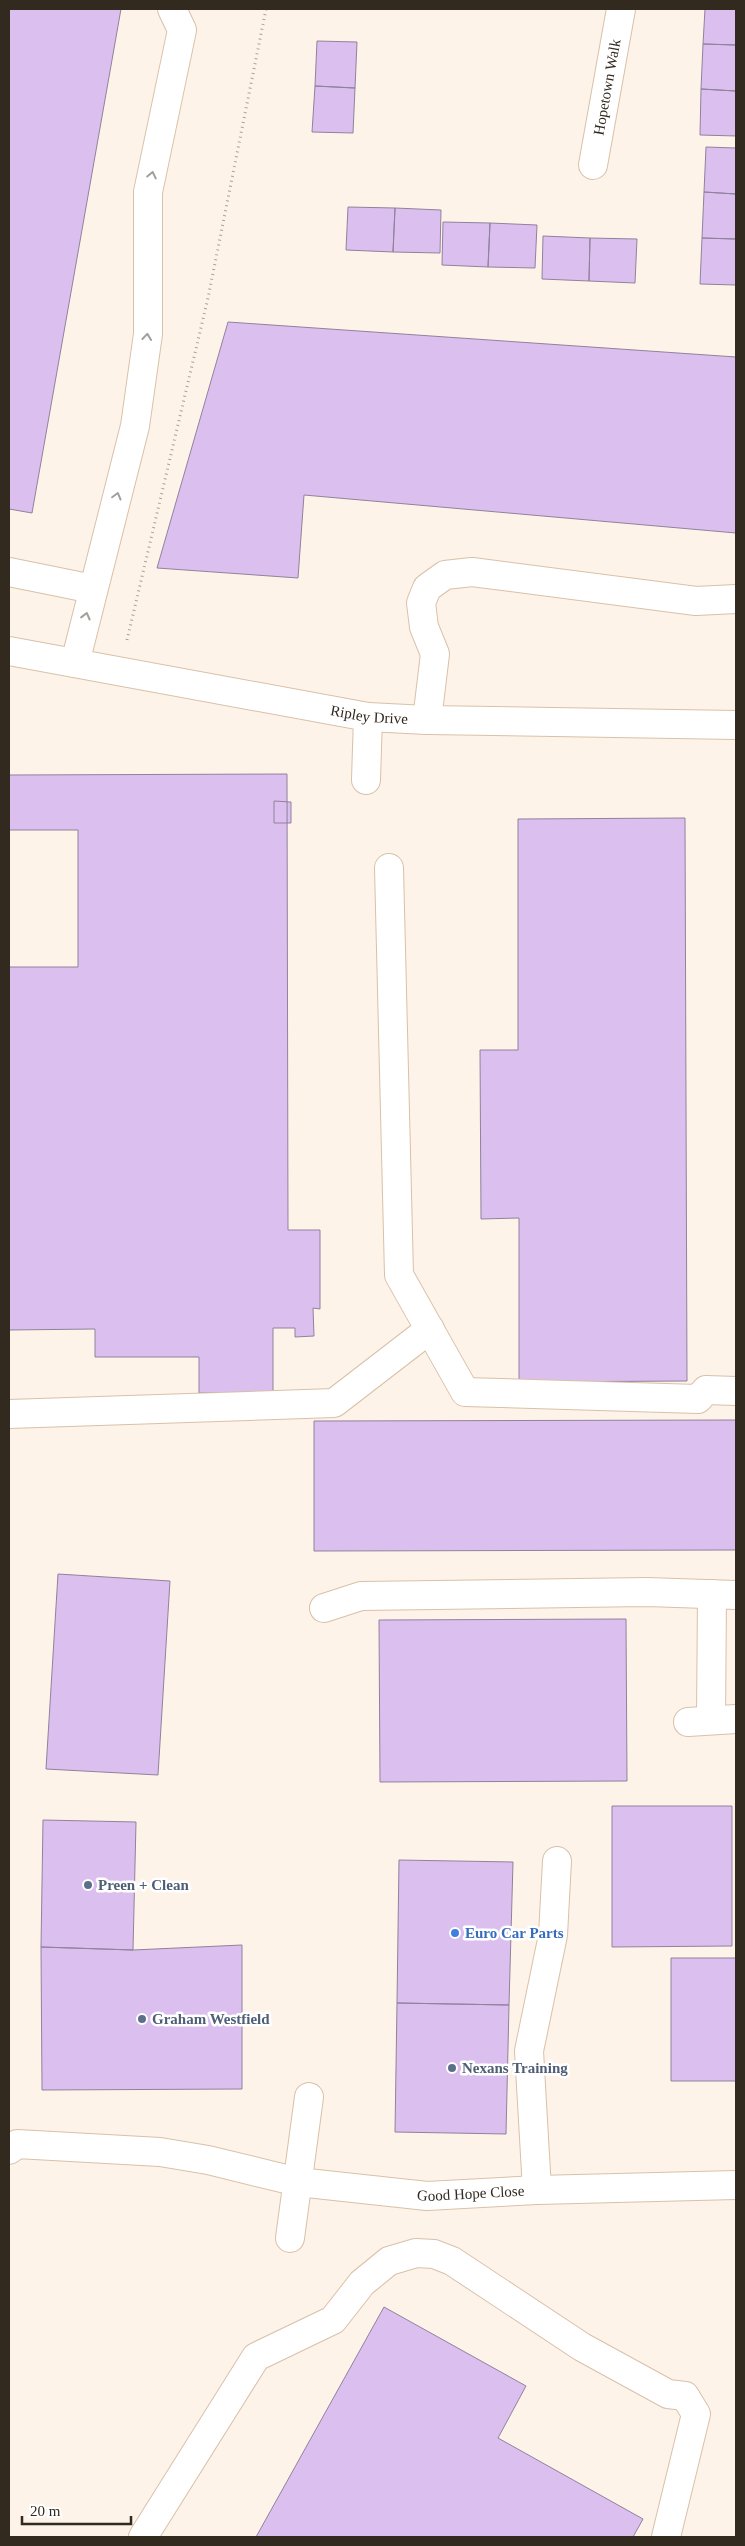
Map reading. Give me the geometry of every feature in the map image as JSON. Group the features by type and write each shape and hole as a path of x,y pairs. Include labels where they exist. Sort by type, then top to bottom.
{"street":[{"path":"75,664 135,426 148,334 148,192 182,30 172,9"},
{"name":"Hopetown Walk","path":"593,165 621,9"},
{"path":"9,572 93,589"},
{"path":"427,720 435,654 424,627 421,602 427,588 445,575 472,572 696,601 736,599"},
{"name":"Ripley Drive","path":"9,651 368,717 427,720 736,725"},
{"path":"366,780 368,717"},
{"path":"389,868 400,1275 465,1392 698,1398 706,1390 736,1391"},
{"path":"9,1414 334,1403 430,1329"},
{"path":"324,1608 361,1596 647,1592 724,1595 712,1720"},
{"path":"537,2190 529,2051 553,1935 557,1861"},
{"path":"290,2238 309,2097"},
{"name":"Good Hope Close","path":"9,2150 17,2144 160,2152 208,2160 298,2182 427,2196 537,2190 736,2185"},
{"path":"143,2537 256,2357 332,2320 362,2284 389,2261 416,2253 434,2254 452,2262 582,2347 668,2394 685,2396 696,2414 666,2537"}],"path":[{"path":"120,672 208,298 266,9"}],"building":[{"path":"9,9 121,9 32,513 9,509"},
{"path":"705,9 736,9 736,45 703,44"},
{"path":"317,41 357,42 355,88 315,86"},
{"path":"703,44 736,45 736,91 701,89"},
{"path":"315,86 355,88 353,133 312,132"},
{"path":"701,89 736,91 736,136 700,135"},
{"path":"706,147 736,148 736,194 704,192"},
{"path":"704,192 736,194 736,239 702,238"},
{"path":"348,207 395,208 393,252 346,250"},
{"path":"395,208 441,210 440,253 393,252"},
{"path":"443,222 490,223 488,267 442,265"},
{"path":"490,223 537,225 535,268 488,267"},
{"path":"543,236 590,238 589,281 542,279"},
{"path":"590,238 637,239 635,283 589,281"},
{"path":"702,238 736,239 736,285 700,284"},
{"path":"228,322 736,357 736,533 304,495 298,578 157,568"},
{"path":"287,774 288,1230 320,1230 320,1309 313,1308 314,1336 295,1337 295,1328 273,1328 273,1392 199,1393 199,1357 95,1357 95,1329 9,1330 9,967 78,967 78,830 9,830 9,775"},
{"path":"274,801 291,802 291,823 274,823"},
{"path":"685,818 687,1381 519,1382 519,1218 481,1219 480,1050 518,1050 518,819"},
{"path":"736,1420 736,1550 314,1551 314,1421"},
{"path":"58,1574 170,1581 158,1775 46,1769"},
{"path":"626,1619 627,1781 380,1782 379,1620"},
{"path":"612,1806 732,1806 732,1946 612,1947"},
{"name":"Preen + Clean","path":"43,1820 136,1822 133,1950 41,1947"},
{"name":"Euro Car Parts","path":"399,1860 513,1862 509,2005 397,2003"},
{"name":"Graham Westfield","path":"242,1945 242,2089 42,2090 41,1947 133,1950"},
{"path":"671,1958 736,1958 736,2081 671,2081"},
{"name":"Nexans Training","path":"397,2003 509,2005 506,2134 395,2132"},
{"path":"384,2307 526,2386 498,2438 643,2519 633,2537 256,2537"}],"place":[{"name":"Preen + Clean","path":"88,1885"},
{"name":"Euro Car Parts","path":"455,1933"},
{"name":"Graham Westfield","path":"142,2019"},
{"name":"Nexans Training","path":"452,2068"}]}
